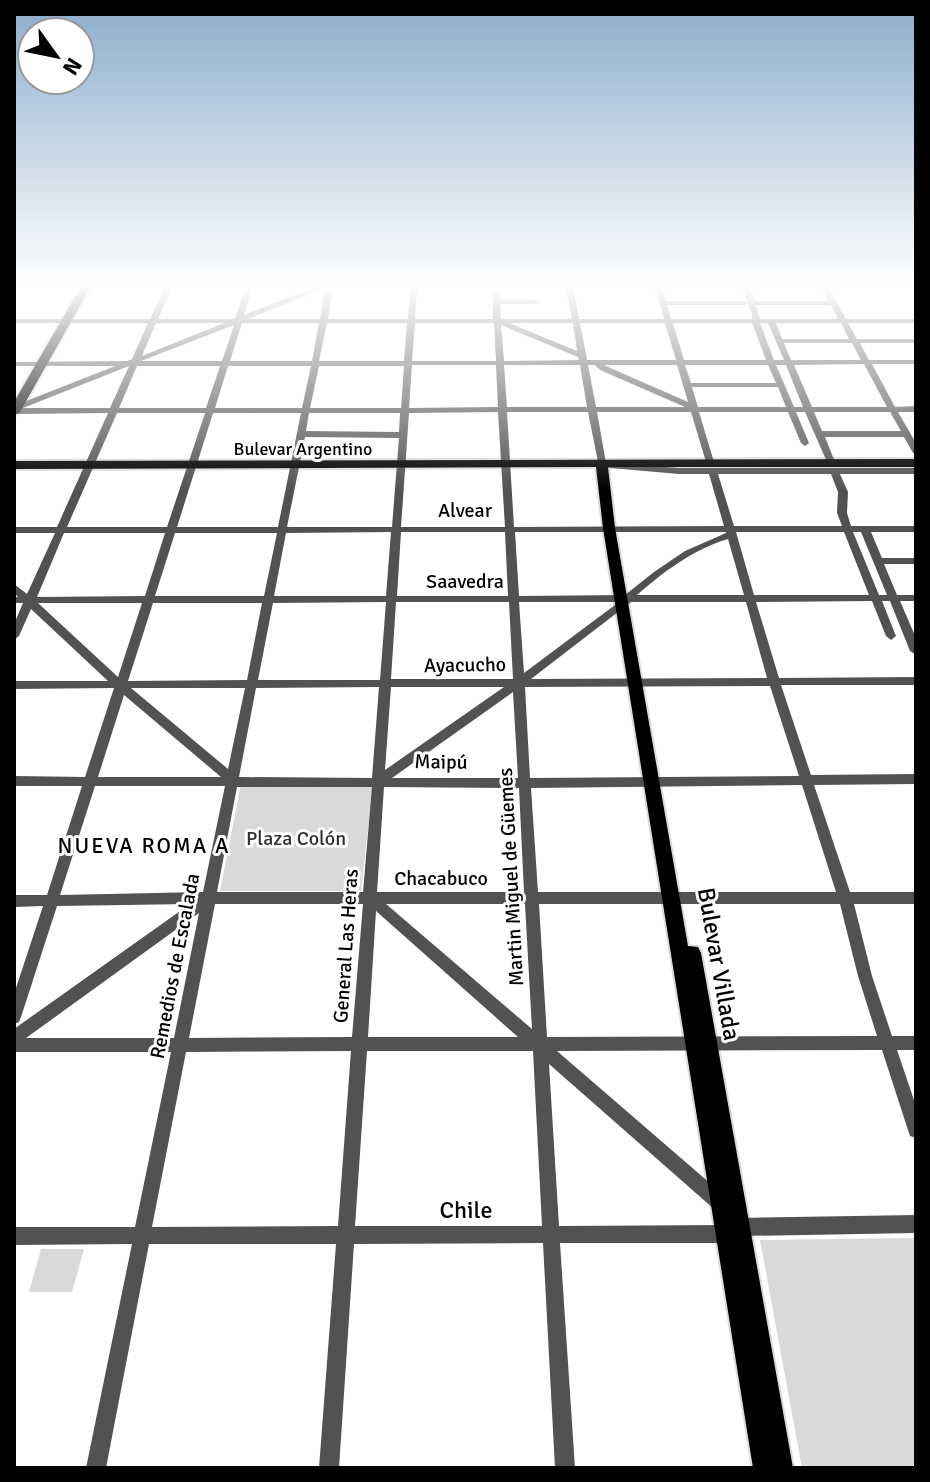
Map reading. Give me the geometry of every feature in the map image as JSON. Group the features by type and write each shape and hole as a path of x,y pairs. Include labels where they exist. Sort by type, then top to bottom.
{"main road":[{"path":"15,411 48,352"},
{"name":"Bulevar Argentino","path":"14,466 833,467 916,463"},
{"name":"Bulevar Villada","path":"599,467 702,1045 766,1468"},
{"name":"Bulevar Villada","path":"730,1220 780,1468"}],"street":[{"path":"14,636 138,352"},
{"path":"15,411 160,352"},
{"path":"14,1017 228,352"},
{"name":"Remedios de Escalada","path":"96,1468 317,352"},
{"name":"General Las Heras","path":"329,1468 408,352"},
{"name":"Martin Miguel de Güemes","path":"499,352 565,1468"},
{"path":"568,352 596,362 916,362"},
{"name":"Bulevar Villada","path":"582,352 599,467"},
{"path":"677,352 774,681 916,1130"},
{"path":"767,352 805,443"},
{"path":"784,352 843,492 842,513 891,636"},
{"path":"861,352 916,451"},
{"path":"14,364 500,363 583,359"},
{"path":"596,362 603,368 694,408"},
{"path":"687,385 780,385"},
{"path":"15,411 916,409"},
{"path":"301,434 402,435"},
{"path":"818,434 906,434"},
{"path":"833,467 916,471"},
{"name":"Alvear","path":"14,530 612,528 730,532 916,529"},
{"path":"864,528 916,651"},
{"path":"378,781 519,682 623,600 713,539 730,532"},
{"path":"879,561 916,561"},
{"path":"14,587 122,687 233,780"},
{"name":"Saavedra","path":"14,600 916,598"},
{"name":"Ayacucho","path":"14,685 122,687 916,681"},
{"name":"Maipú","path":"14,781 526,783 916,779"},
{"path":"14,1038 209,898"},
{"path":"370,898 541,1045 730,1220"},
{"name":"Chacabuco","path":"14,901 916,898"},
{"path":"14,1045 916,1043"},
{"name":"Chile","path":"14,1236 552,1233 730,1220 916,1224"}],"green space":[{"name":"Plaza Colón","path":"241,784 373,785 361,891 220,891"},
{"path":"916,1238 916,1468 802,1468 760,1240"},
{"path":"41,1249 84,1249 72,1292 29,1292"}],"district":[{"name":"NUEVA ROMA A","path":"144,845"}]}
